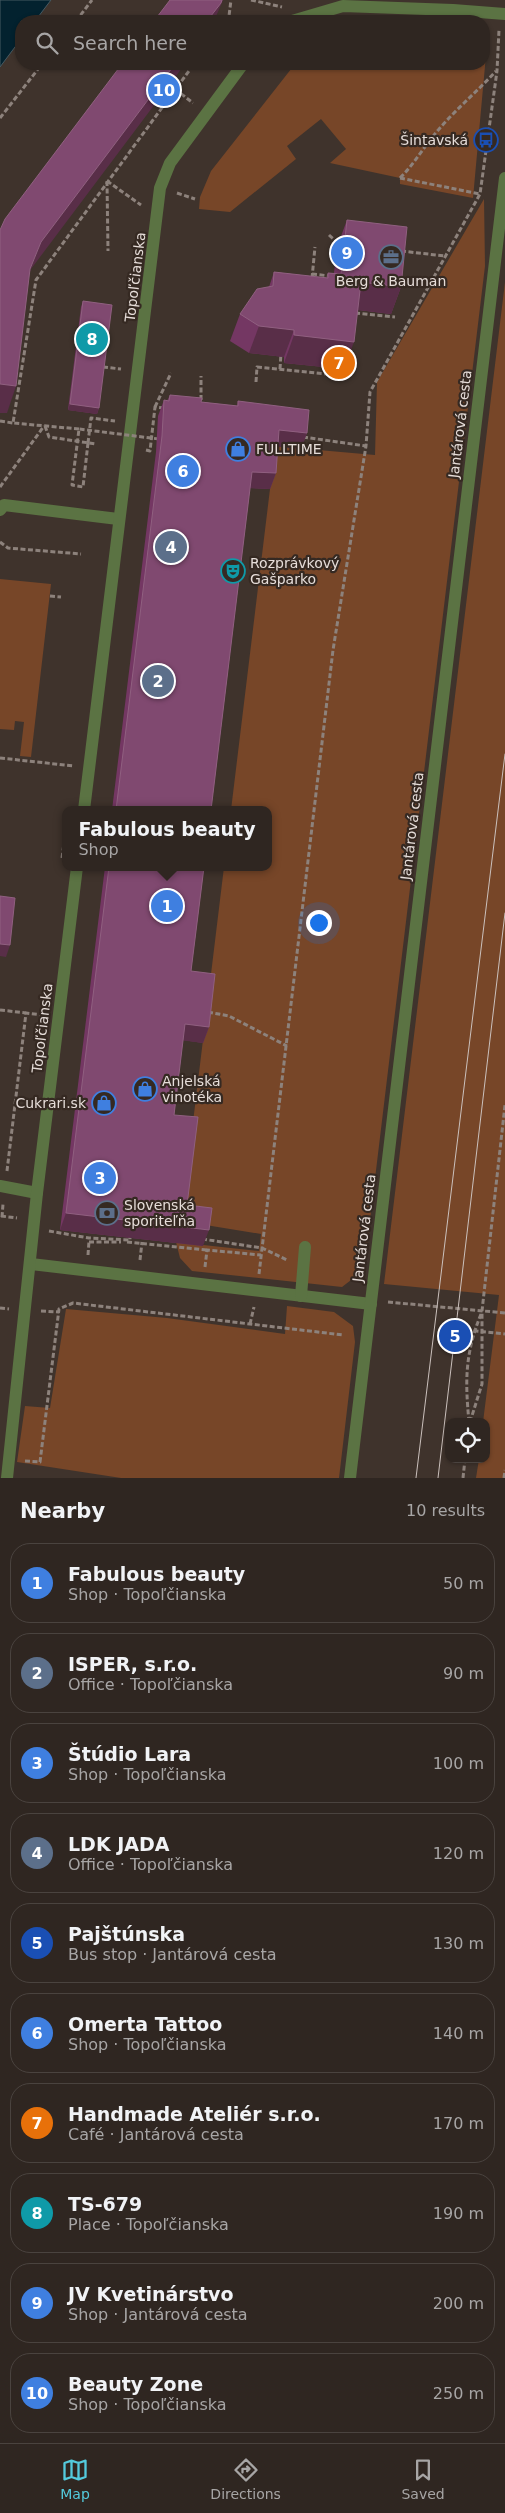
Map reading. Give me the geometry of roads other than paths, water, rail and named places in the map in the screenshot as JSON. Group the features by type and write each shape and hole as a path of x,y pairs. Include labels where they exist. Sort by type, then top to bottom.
{"street":[{"path":"312,15 343,6 505,14"},
{"name":"Topoľčianska","path":"84,806 118,519 162,182 170,163 239,70"},
{"name":"Jantárová cesta","path":"350,1478 505,178"},
{"path":"0,510 4,505 118,519"},
{"name":"Topoľčianska","path":"7,1478 37,1193 77,871"},
{"path":"3,1186 37,1193"},
{"path":"301,1296 305,1247"},
{"path":"30,1264 370,1304"}],"water":[{"path":"0,0 51,0 40,15 15,15 15,47 0,67"}],"tram line":[{"path":"416,1478 505,754"},
{"path":"438,1478 505,913"}],"place":[{"name":"Beauty Zone","path":"164,90"},
{"name":"Šintavská","path":"486,140"},
{"name":"JV Kvetinárstvo","path":"347,253"},
{"name":"Berg & Bauman","path":"391,257"},
{"name":"TS-679","path":"92,339"},
{"name":"Handmade Ateliér s.r.o.","path":"339,363"},
{"name":"FULLTIME","path":"238,449"},
{"name":"Omerta Tattoo","path":"183,471"},
{"name":"LDK JADA","path":"171,547"},
{"name":"Rozprávkový Gašparko","path":"233,571"},
{"name":"ISPER, s.r.o.","path":"158,681"},
{"name":"Fabulous beauty","path":"167,906"},
{"name":"Anjelská vinotéka","path":"145,1089"},
{"name":"Cukrari.sk","path":"104,1103"},
{"name":"Štúdio Lara","path":"100,1178"},
{"name":"Slovenská sporiteľňa","path":"107,1213"},
{"name":"Pajštúnska","path":"455,1336"}]}
